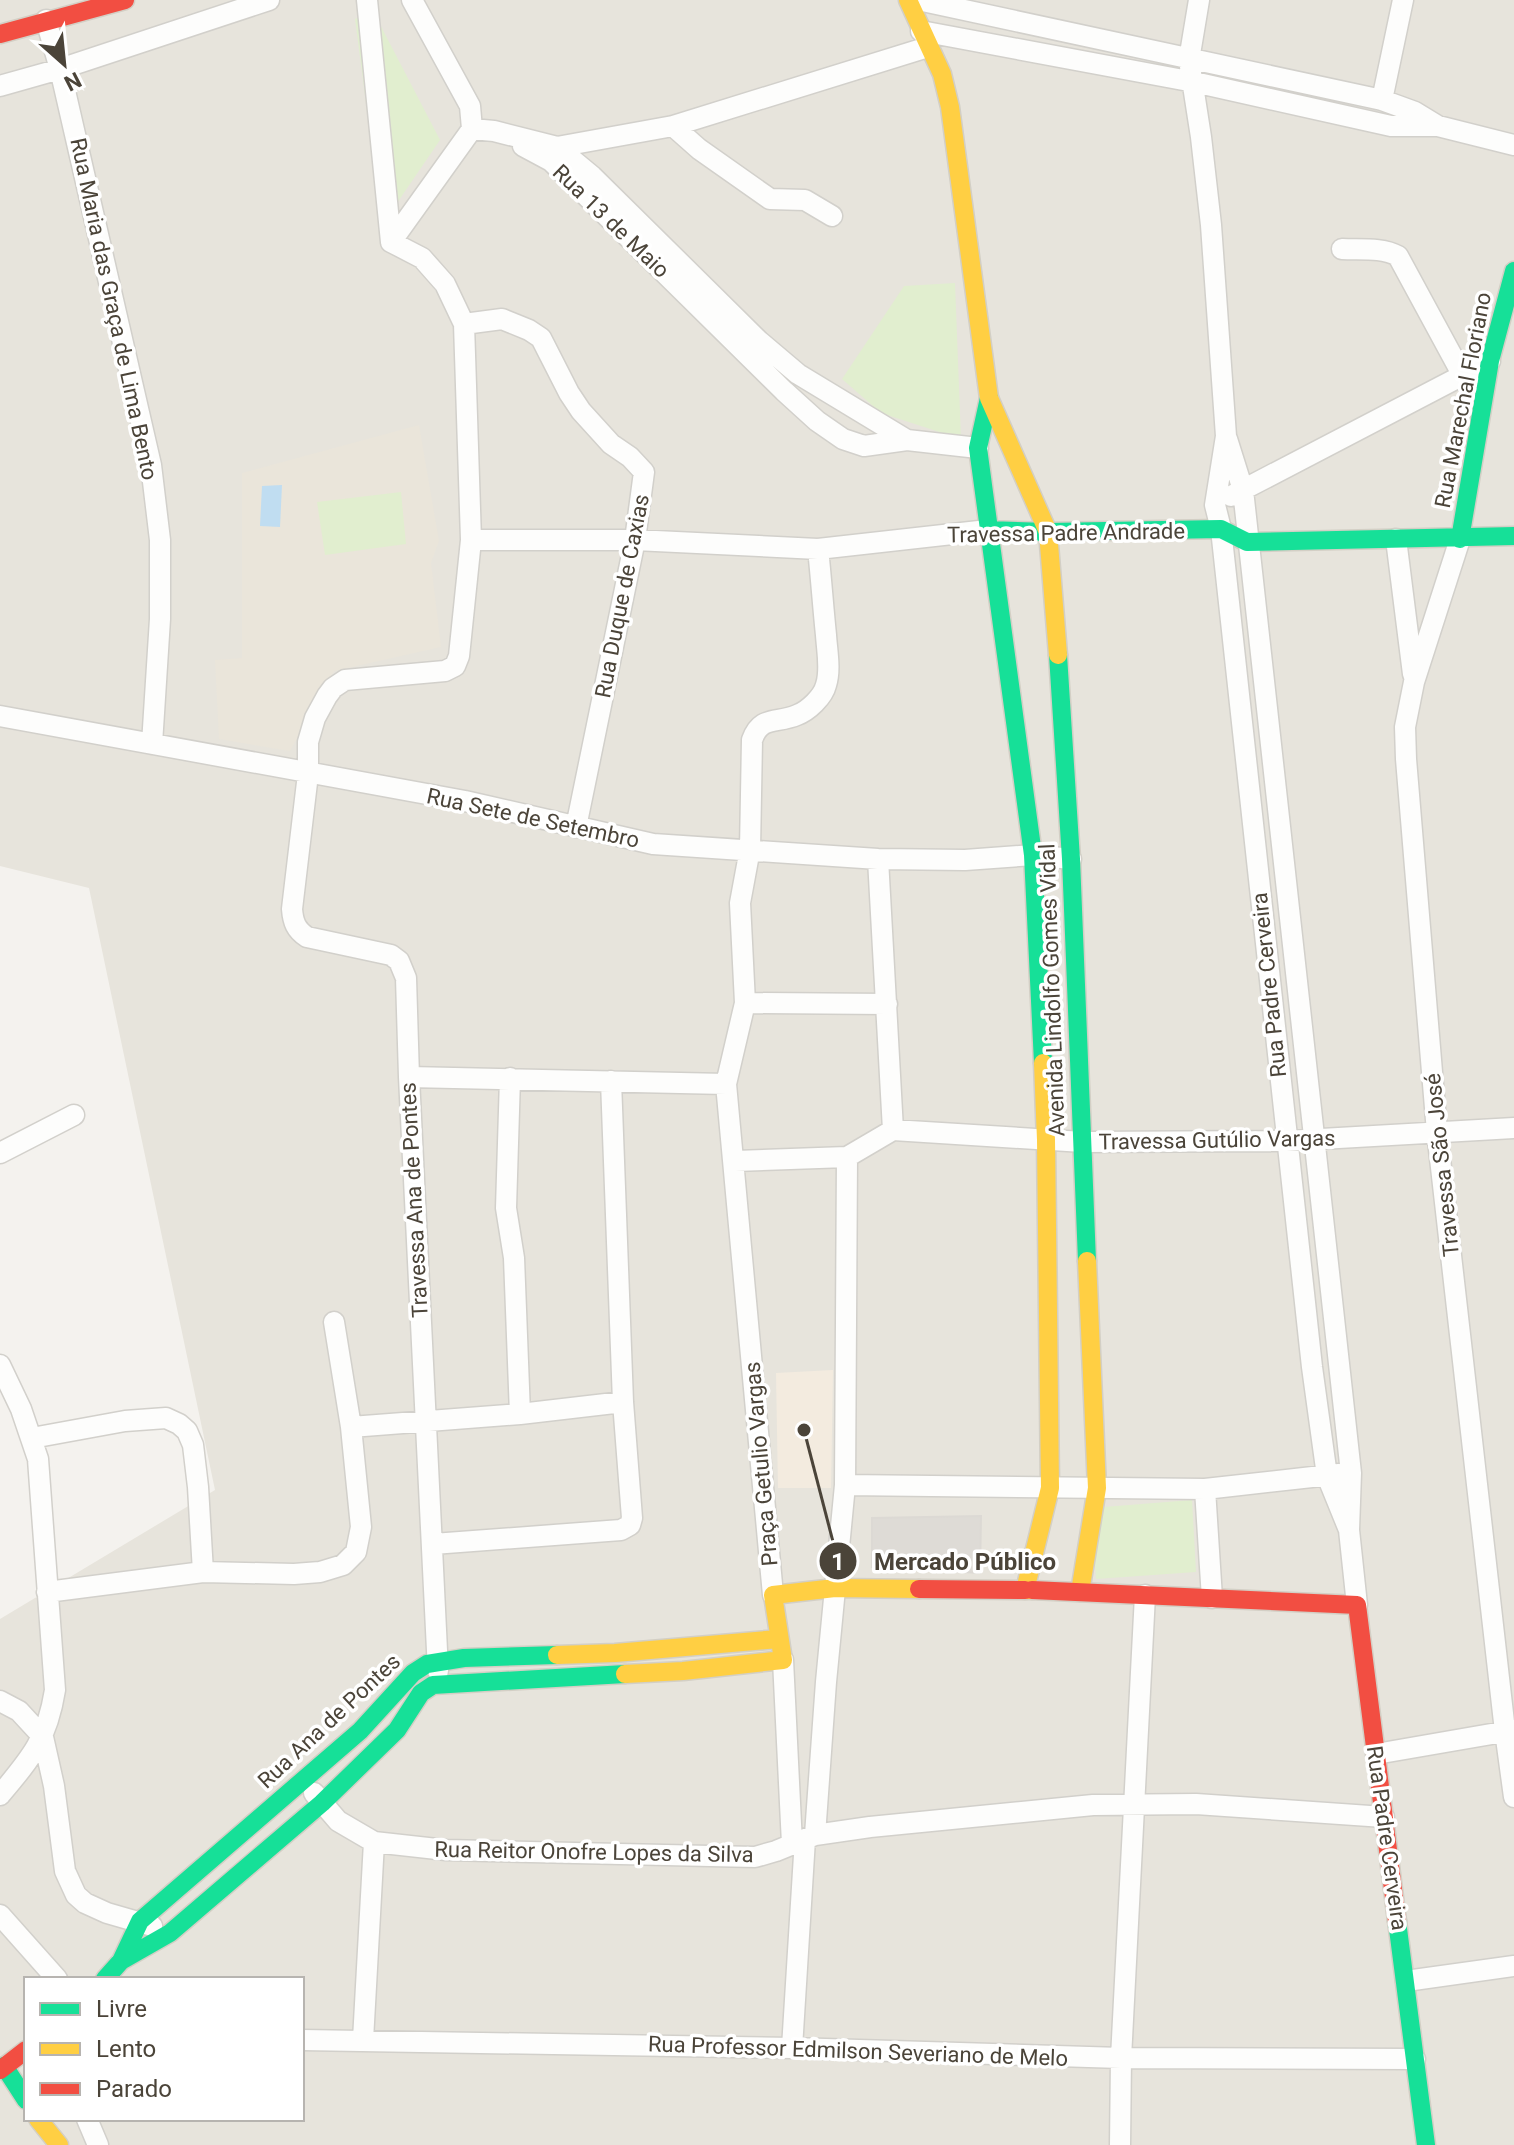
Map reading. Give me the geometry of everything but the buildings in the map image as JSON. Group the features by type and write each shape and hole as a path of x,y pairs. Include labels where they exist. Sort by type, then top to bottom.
{"main road":[{"path":"0,34 125,0"},
{"name":"Avenida Lindolfo Gomes Vidal","path":"908,0 942,74 950,107 989,398 1048,532 1071,859 1097,1488 1080,1592"},
{"name":"Rua Marechal Floriano","path":"1460,539 1490,361 1514,271"},
{"name":"Avenida Lindolfo Gomes Vidal","path":"989,398 978,448 1033,855 1046,1140 1050,1488 1025,1590"},
{"name":"Travessa Padre Andrade","path":"988,530 1221,529 1247,542 1514,536"},
{"path":"773,1595 835,1588 1025,1590 1357,1605"},
{"name":"Praça Getulio Vargas","path":"773,1595 783,1660"},
{"name":"Rua Padre Cerveira","path":"1357,1605 1426,2145"},
{"name":"Rua Ana de Pontes","path":"107,1977 121,1961 140,1921 360,1731 413,1673 437,1661 464,1658 615,1653 778,1639"},
{"path":"440,1683 683,1671 783,1660"},
{"name":"Rua Ana de Pontes","path":"121,1961 170,1933 322,1803 397,1730 421,1693 440,1683"},
{"path":"223,1848 243,1871"},
{"path":"15,2059 24,2093"},
{"path":"40,2121 59,2145"}],"street":[{"path":"0,86 269,0"},
{"path":"367,0 391,242"},
{"path":"391,242 472,129 470,106 412,0"},
{"path":"918,0 1382,100 1415,112 1438,126"},
{"path":"1189,60 1199,0"},
{"path":"1382,100 1403,0"},
{"name":"Rua Maria das Graça de Lima Bento","path":"46,20 151,465 160,540 160,619 152,744"},
{"path":"554,154 673,126 924,39 1194,82 1391,126 1438,126 1514,145"},
{"name":"Rua Padre Cerveira","path":"1189,60 1211,225 1226,436 1215,505 1221,529 1312,1367 1327,1476 1349,1530"},
{"path":"673,126 699,149 770,199 805,200 832,216"},
{"name":"Rua 13 de Maio","path":"472,129 494,131 554,154 592,176 759,341 798,374 907,440"},
{"name":"Rua 13 de Maio","path":"554,154 784,391 817,421 843,439 864,446 907,440 978,448"},
{"path":"308,774 308,742 315,718 338,683 445,671 458,662 471,540 464,324 445,284 422,258 391,242"},
{"path":"1342,249 1378,250 1398,256 1463,376"},
{"name":"Rua Duque de Caxias","path":"464,324 502,319 541,338 581,411 611,444 644,472 635,540 576,827"},
{"path":"1215,505 1490,361"},
{"path":"784,391 798,374"},
{"name":"Rua Padre Cerveira","path":"1226,436 1243,490 1351,1473 1349,1530 1357,1605"},
{"name":"Travessa Padre Andrade","path":"471,540 635,540 818,549 988,530"},
{"path":"1396,539 1414,682"},
{"name":"Travessa São José","path":"1460,539 1414,682 1405,727 1406,759 1437,1132 1509,1731 1514,1797"},
{"name":"Praça Getulio Vargas","path":"773,1595 726,1084 745,1003 740,903 750,849 752,740 763,723 801,714 827,684 828,660 818,549"},
{"name":"Rua Sete de Setembro","path":"0,716 465,801 653,844 878,859 965,860 1033,855 1071,859"},
{"name":"Travessa Ana de Pontes","path":"308,774 292,917 300,932 307,937 391,955 399,961 406,978 440,1683"},
{"path":"735,1161 847,1157 893,1130 878,859"},
{"path":"745,1003 887,1004"},
{"path":"409,1077 726,1084"},
{"path":"510,1078 506,1208 514,1258 520,1414"},
{"path":"433,1544 621,1530 630,1525 611,1081"},
{"path":"0,1153 74,1115"},
{"name":"Travessa Gutúlio Vargas","path":"893,1130 1083,1142 1286,1141 1514,1128"},
{"name":"Praça Getulio Vargas","path":"792,2048 804,1839 845,1485 847,1157"},
{"path":"47,1592 203,1572 294,1574 320,1572 343,1565 356,1552 361,1527 351,1427 334,1322"},
{"path":"0,1365 21,1409 38,1459 55,1690 43,1737 0,1795"},
{"path":"351,1427 520,1414 623,1402"},
{"path":"32,1438 125,1421 166,1418 179,1424 187,1431 193,1445 203,1572"},
{"path":"845,1485 1205,1489 1351,1473"},
{"path":"1205,1489 1212,1598"},
{"path":"1120,2145 1121,2058 1145,1595"},
{"name":"Praça Getulio Vargas","path":"783,1660 804,1839"},
{"path":"0,1701 19,1711 43,1737 54,1786 62,1855 76,1895 107,1913 170,1933"},
{"path":"1376,1754 1509,1731"},
{"name":"Rua Reitor Onofre Lopes da Silva","path":"303,1780 338,1821 374,1842 446,1850 755,1857 804,1839 870,1827 1093,1805 1196,1804 1384,1817"},
{"path":"363,2040 374,1842"},
{"path":"0,1915 55,1977"},
{"path":"1406,1981 1514,1966"},
{"name":"Rua Professor Edmilson Severiano de Melo","path":"304,2040 792,2048 1121,2058 1415,2059"},
{"path":"88,2121 98,2145"}],"shaded area":[{"path":"0,0 1514,0 1514,2145 0,2145 0,1619 215,1490 89,888 0,866"},
{"path":"419,425 439,541 431,563 441,647 334,671 290,751 219,739 215,660 242,658 242,473"},
{"path":"833,1370 831,1488 778,1488 776,1373"}],"green space":[{"path":"373,11 440,140 397,203 378,195 355,19"},
{"path":"955,283 961,439 881,413 842,379 904,286"},
{"path":"401,492 406,544 325,555 317,502"},
{"path":"1192,1500 1196,1572 1096,1579 1091,1508"}],"water":[{"path":"282,485 280,527 260,526 262,486"}],"traffic: fast":[{"path":"1460,539 1490,361 1514,271"},
{"path":"989,398 978,448 1033,855 1043,1063"},
{"path":"988,530 1221,529 1247,542 1514,536"},
{"path":"1058,655 1071,859 1087,1261"},
{"path":"107,1977 121,1961 140,1921 360,1731 413,1673 427,1664 464,1658 557,1655"},
{"path":"121,1961 170,1933 322,1803 397,1730 421,1693 433,1685 625,1674"},
{"path":"1397,1921 1426,2145"},
{"path":"4,2066 24,2097"}],"traffic: slow":[{"path":"908,0 942,74 950,107 989,398 1048,532 1058,655"},
{"path":"1032,1590 1025,1590 1050,1488 1043,1063"},
{"path":"1080,1592 1097,1488 1087,1261"},
{"path":"625,1674 783,1660 773,1595 835,1588 919,1589"},
{"path":"557,1655 778,1639"},
{"path":"40,2121 59,2145"}],"traffic: jam":[{"path":"0,34 125,0"},
{"path":"919,1589 1025,1590"},
{"path":"1032,1590 1357,1605 1397,1921"},
{"path":"0,2070 24,2052"}],"place":[{"name":"Mercado Público","path":"804,1430"}]}
